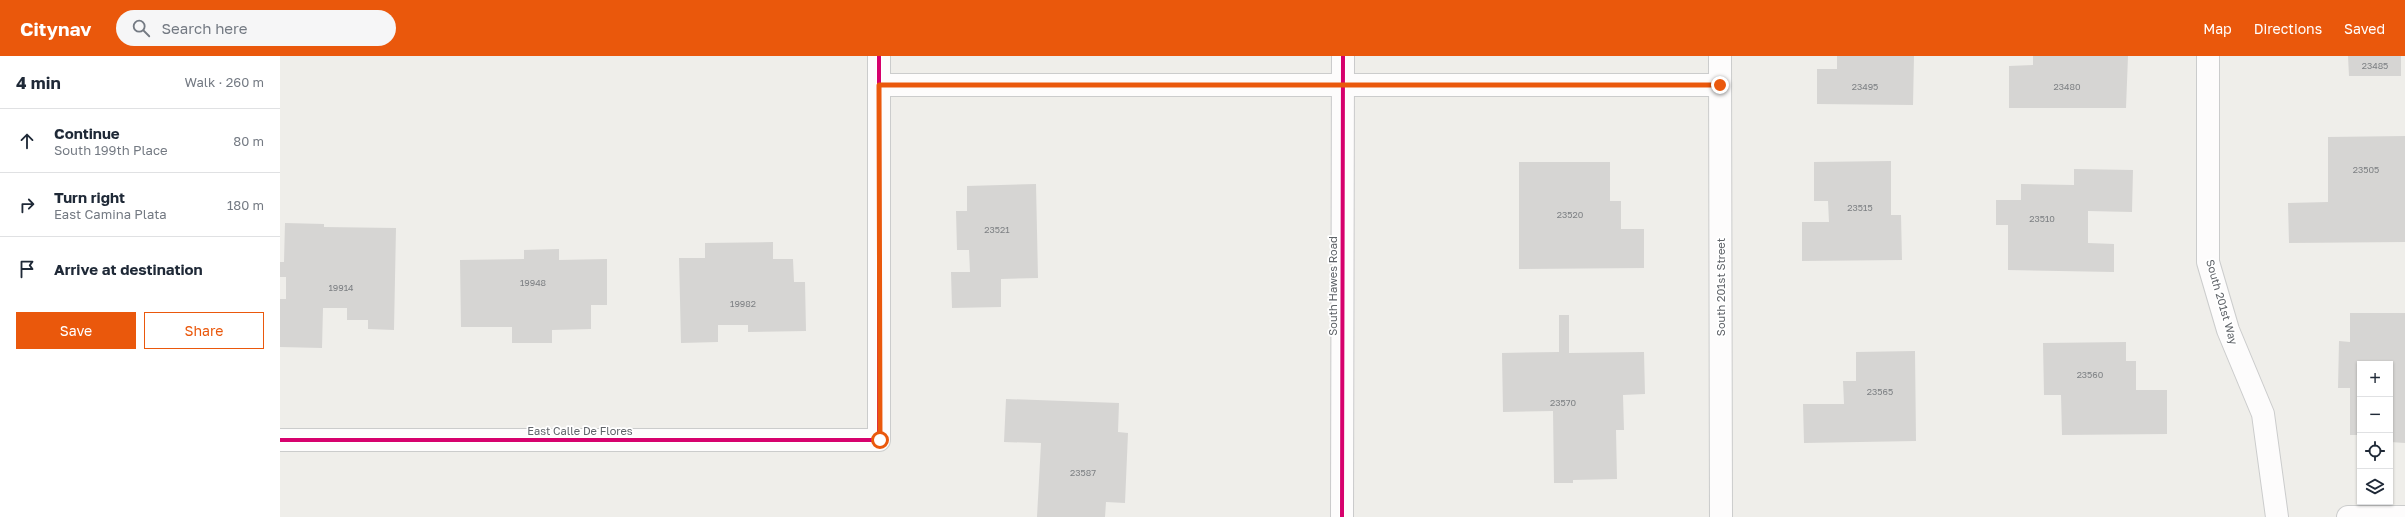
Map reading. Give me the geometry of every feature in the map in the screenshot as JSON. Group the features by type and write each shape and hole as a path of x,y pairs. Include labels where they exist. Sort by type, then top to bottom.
{"street":[{"path":"879,56 879,85 1720,85"},
{"name":"South Hawes Road","path":"1342,517 1343,56"},
{"name":"South 201st Street","path":"1720,56 1721,517"},
{"name":"South 201st Way","path":"2208,56 2208,262 2228,330 2263,414 2277,517"},
{"name":"East Calle De Flores","path":"280,440 880,440 879,85"},
{"path":"2348,517 2405,517"}],"building":[{"path":"1837,56 1914,56 1913,105 1817,104 1817,69 1837,69"},
{"path":"2033,56 2128,56 2126,108 2009,108 2009,66 2033,65"},
{"path":"2348,56 2401,56 2401,76 2349,76"},
{"path":"2405,136 2405,242 2289,243 2288,203 2328,202 2328,137"},
{"path":"1891,161 1891,215 1901,215 1902,260 1802,261 1802,222 1829,222 1828,201 1814,201 1814,162"},
{"path":"1519,162 1610,162 1610,201 1621,201 1621,229 1644,229 1644,268 1519,269"},
{"path":"2074,169 2133,170 2132,212 2088,211 2088,243 2114,244 2114,272 2008,270 2008,225 1996,225 1996,200 2021,200 2021,184 2074,185"},
{"path":"1036,184 1038,278 1001,279 1001,307 952,308 951,272 970,272 969,250 957,250 956,211 967,211 967,186"},
{"path":"285,223 324,224 324,227 396,228 394,330 368,329 368,320 347,320 347,308 323,308 322,348 280,347 280,299 286,299 286,277 280,277 280,262 284,262"},
{"path":"773,242 773,259 793,259 794,282 805,282 806,331 748,332 748,325 718,325 718,342 681,343 679,258 705,258 705,243"},
{"path":"559,249 559,260 607,259 607,305 591,305 591,329 552,330 552,343 512,343 512,327 461,327 460,260 524,259 524,250"},
{"path":"2350,313 2405,313 2405,443 2393,442 2393,361 2357,361 2357,435 2350,435 2350,388 2338,388 2339,341 2350,342"},
{"path":"1559,315 1569,315 1569,353 1644,352 1645,394 1623,395 1624,430 1616,430 1617,479 1573,480 1573,483 1554,483 1553,411 1503,412 1502,353 1559,352"},
{"path":"2126,342 2126,361 2136,361 2136,390 2167,390 2167,434 2062,435 2061,395 2044,395 2043,343"},
{"path":"1915,351 1916,441 1804,443 1803,404 1844,404 1843,381 1856,381 1856,352"},
{"path":"1006,399 1119,403 1118,432 1128,433 1125,503 1106,502 1105,517 1037,517 1041,443 1004,442"}],"cycle path":[{"path":"280,440 879,440 879,56"},
{"path":"1342,517 1343,56"},
{"path":"879,85 1720,85"}],"route":[{"path":"880,440 879,85 1720,85"}]}
